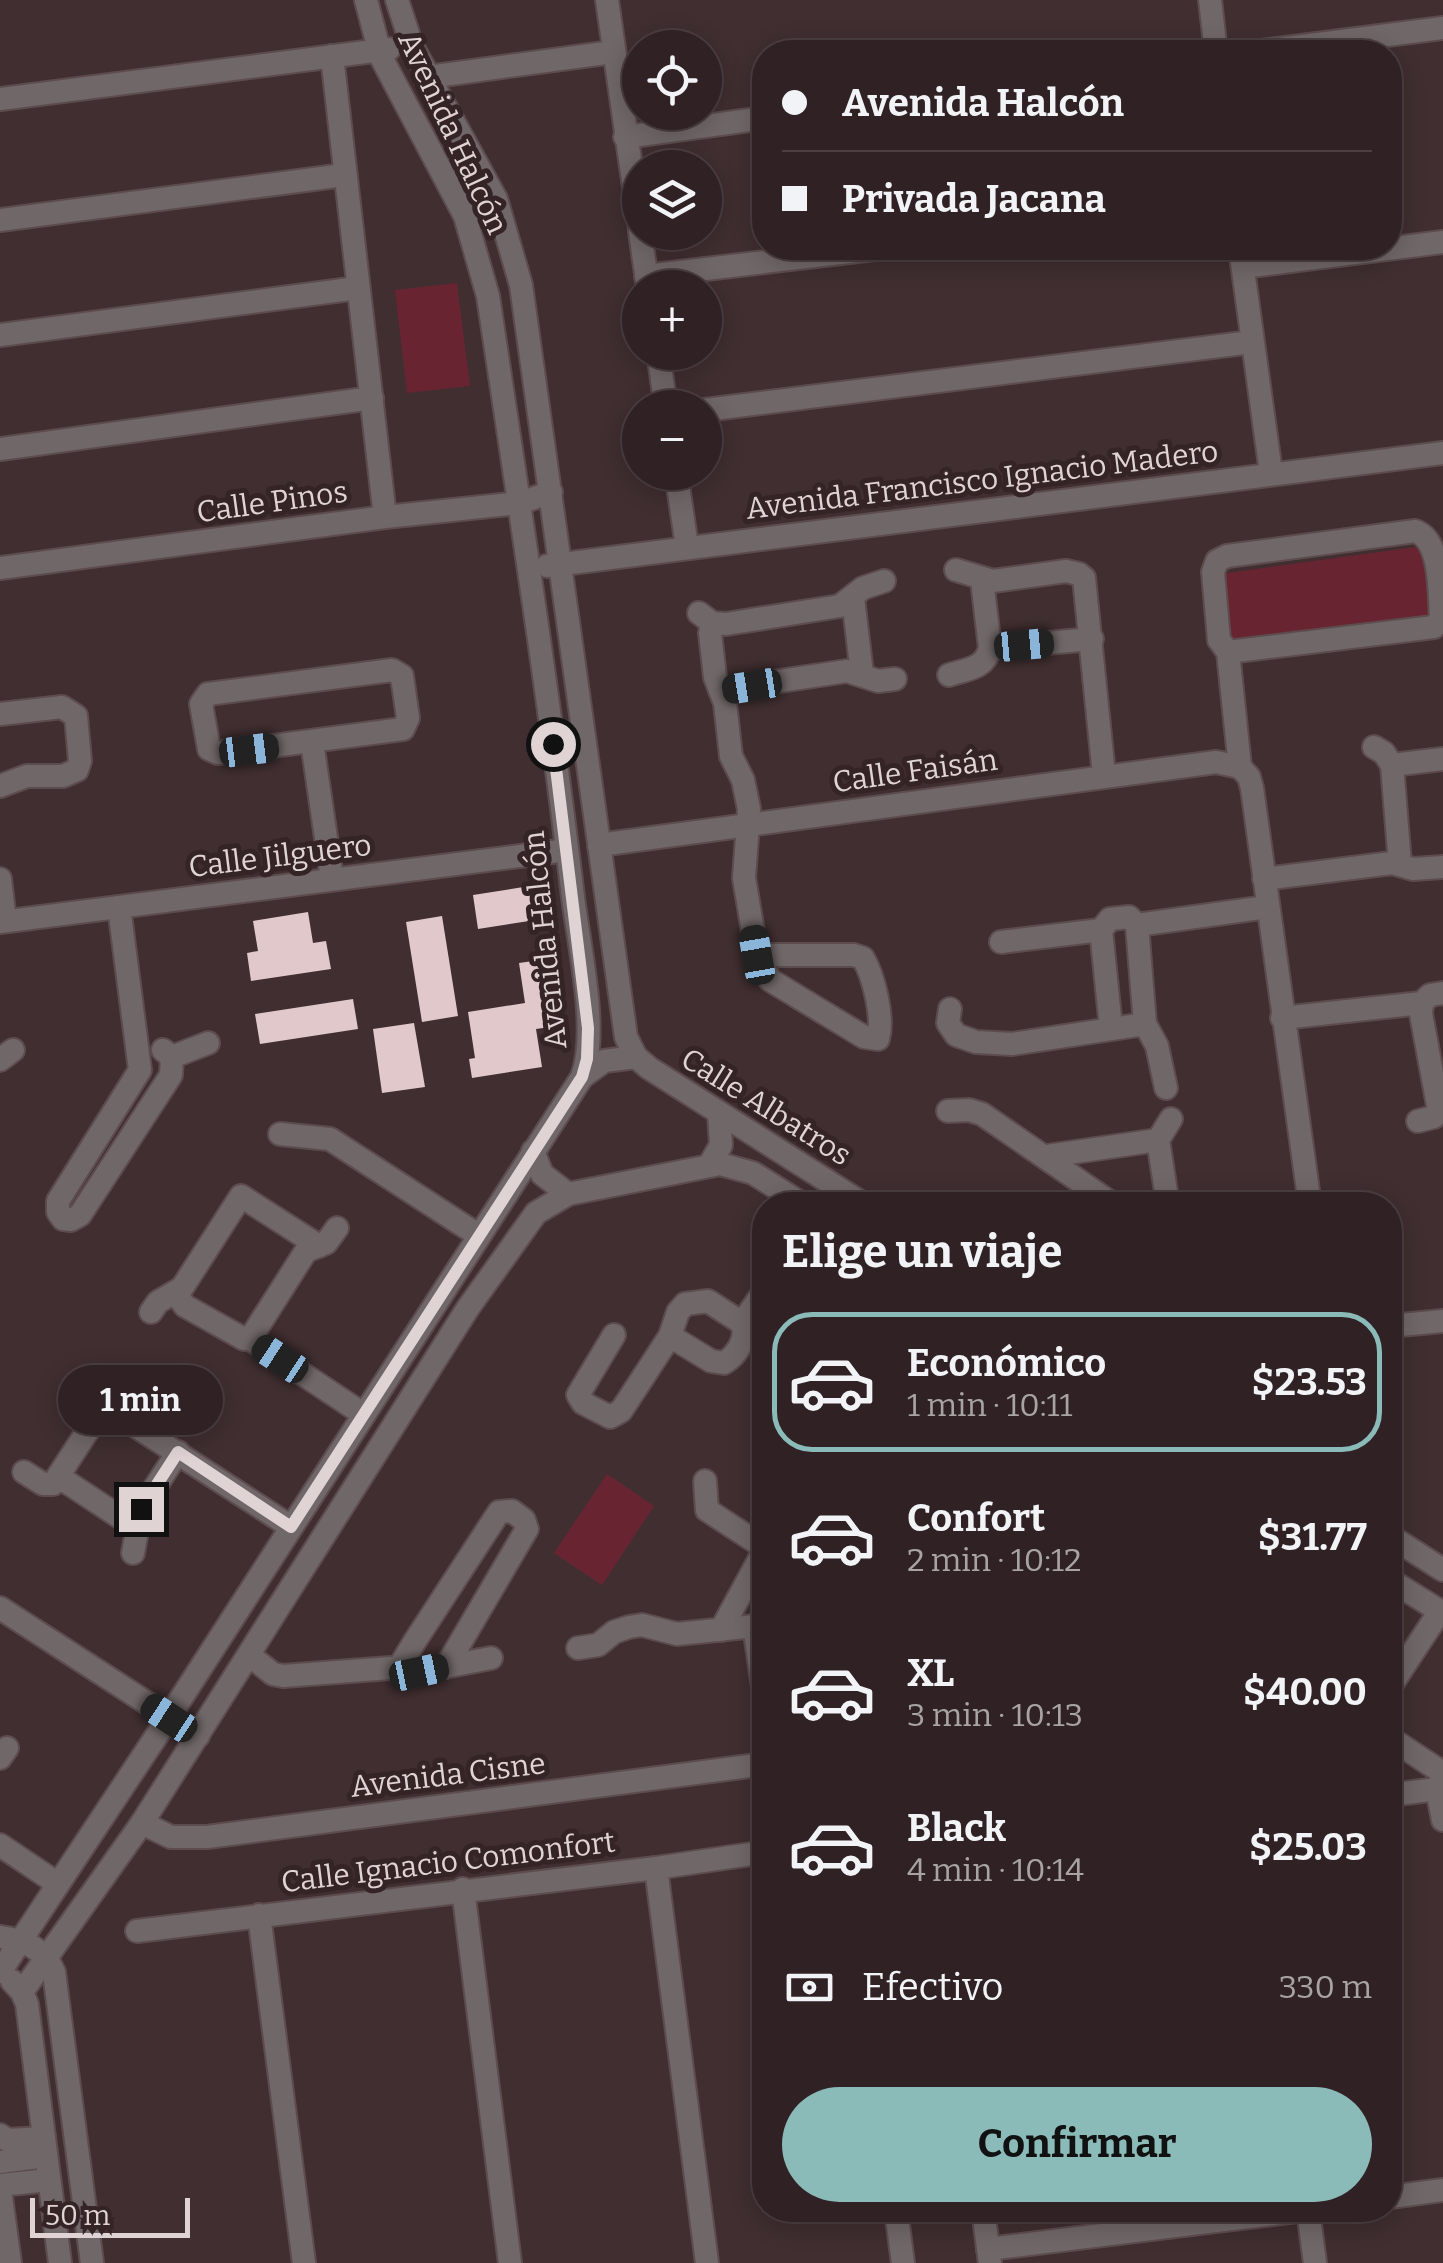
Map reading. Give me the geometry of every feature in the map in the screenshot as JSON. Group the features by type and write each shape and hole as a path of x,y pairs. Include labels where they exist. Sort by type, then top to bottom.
{"street":[{"name":"Avenida Halcón","path":"0,1973 11,1939 58,1884 169,1718 582,1077 587,1059 588,1028 567,850 488,296 474,241 454,191 378,51 366,0"},
{"name":"Avenida Halcón","path":"397,0 412,46 487,181 507,230 521,286 623,1028 636,1057"},
{"path":"607,0 628,150"},
{"path":"1210,0 1215,40"},
{"path":"1348,40 1443,28"},
{"path":"0,99 412,46"},
{"path":"428,77 613,52"},
{"path":"332,56 385,517"},
{"path":"626,137 752,120"},
{"path":"0,220 344,176"},
{"path":"1402,245 1443,242"},
{"path":"722,271 800,260"},
{"path":"1241,260 1271,473"},
{"path":"0,335 358,288"},
{"path":"722,408 1252,342"},
{"path":"0,449 372,398"},
{"name":"Avenida Francisco Ignacio Madero","path":"528,568 1443,453"},
{"path":"679,490 687,547"},
{"name":"Calle Pinos","path":"0,568 520,503 551,492"},
{"path":"1228,652 1434,627 1440,614 1431,544 1421,533 1414,532 1222,557 1213,572 1219,640 1228,652 1240,767 1252,788 1308,1192"},
{"path":"956,570 982,580 1066,571 1079,574 1086,584 1104,776"},
{"path":"948,675 978,666 988,658 982,580"},
{"path":"757,955 864,958 880,1028 878,1039 864,1038 770,980 757,955 744,878 746,791 731,756 726,703 706,618 726,624 840,606 863,588 884,582"},
{"path":"853,598 862,674"},
{"path":"990,648 1092,639"},
{"path":"396,670 402,676 406,726 312,742 211,752 201,704 204,696 396,670"},
{"path":"720,690 846,671 878,680 894,679"},
{"path":"0,714 70,709 76,716 80,761 77,770 63,776 27,776 0,786"},
{"path":"312,742 332,879"},
{"path":"1374,747 1392,765 1400,864"},
{"path":"1392,765 1443,758"},
{"name":"Calle Faisán","path":"599,845 1216,762 1240,767"},
{"name":"Calle Jilguero","path":"2,922 567,850"},
{"path":"1264,878 1400,864 1420,870 1443,867"},
{"path":"0,879 2,922"},
{"path":"1136,925 1267,906"},
{"path":"119,907 140,1070 58,1202 63,1218 71,1220 80,1214 171,1075 172,1056"},
{"path":"1111,1028 1102,930 1110,918 1129,917 1136,925 1145,1024 1157,1046 1166,1088"},
{"path":"1001,942 1102,930"},
{"path":"1282,1018 1432,998"},
{"path":"1418,1121 1437,1114 1441,1104 1421,1014 1432,998"},
{"path":"950,1009 948,1023 952,1032 987,1044 1012,1044 1145,1024"},
{"path":"140,1054 159,1049 172,1056 208,1043"},
{"path":"582,1077 604,1061 636,1057"},
{"name":"Calle Albatros","path":"636,1057 844,1192"},
{"path":"948,1110 982,1114 1096,1192"},
{"path":"709,1166 721,1145 719,1113"},
{"path":"1166,1192 1158,1140 1171,1118"},
{"path":"280,1134 330,1139 478,1235"},
{"path":"1046,1156 1158,1140"},
{"path":"22,1992 142,1823 500,1259 536,1213 568,1194 548,1181 533,1151"},
{"name":"Calle Albatros","path":"568,1194 709,1166 742,1168 782,1192"},
{"path":"151,1312 158,1302 176,1294 241,1196 319,1246"},
{"path":"250,1339 306,1251 326,1243 338,1228"},
{"path":"176,1294 185,1306 250,1339 363,1414"},
{"path":"614,1334 578,1395 583,1403 610,1417 621,1410 670,1336 682,1307 696,1300 708,1301 742,1323"},
{"path":"670,1336 711,1361 724,1363 744,1337 742,1323 752,1309"},
{"path":"1402,1325 1443,1321"},
{"path":"24,1472 47,1485 59,1477 96,1418 105,1411 117,1412 291,1527"},
{"path":"59,1477 136,1541 141,1509 178,1452"},
{"path":"705,1481 706,1510 752,1540"},
{"path":"404,1667 415,1641 499,1512 512,1511 524,1520 526,1528 446,1667"},
{"path":"1402,1544 1443,1570"},
{"path":"721,1630 752,1573"},
{"path":"1402,1588 1441,1612 1402,1669"},
{"path":"0,1608 198,1736"},
{"path":"578,1648 598,1645 629,1626 642,1625 677,1634 752,1627"},
{"path":"250,1656 273,1674 283,1676 404,1667 413,1673 491,1658"},
{"path":"1402,1748 1441,1780 1443,1820"},
{"name":"Avenida Cisne","path":"142,1823 172,1837 207,1838 752,1766"},
{"path":"1402,1791 1441,1780"},
{"path":"0,1845 58,1884"},
{"name":"Calle Ignacio Comonfort","path":"137,1930 752,1854"},
{"path":"656,1868 707,2263"},
{"path":"463,1889 510,2263"},
{"path":"259,1915 304,2263"},
{"path":"11,1939 47,1959 58,1988 92,2263"},
{"path":"0,1973 22,1992 27,2004 60,2263"},
{"path":"0,2135 7,2140 45,2147"},
{"path":"0,2162 45,2147"},
{"path":"10,2263 0,2187 50,2180"},
{"path":"1402,2196 1443,2190"},
{"path":"898,2222 903,2263"},
{"path":"985,2222 989,2256 1224,2222"},
{"path":"1309,2222 1315,2263"}],"shaded area":[{"path":"457,283 470,386 407,393 395,290"},
{"path":"1422,546 1433,624 1231,653 1220,574"},
{"path":"607,1474 654,1506 602,1585 554,1553"}],"building":[{"path":"536,885 542,919 478,929 473,895"},
{"path":"308,912 313,943 326,941 331,969 251,981 247,953 258,951 253,921"},
{"path":"442,916 458,1016 422,1022 406,922"},
{"path":"554,958 565,1025 536,1029 542,1067 472,1078 469,1059 475,1058 468,1012 525,1003 519,963"},
{"path":"353,999 358,1029 260,1044 255,1014"},
{"path":"414,1023 425,1087 382,1093 373,1029"}],"route":[{"path":"141,1509 178,1452 291,1527 582,1077 588,1028 553,744"}]}
